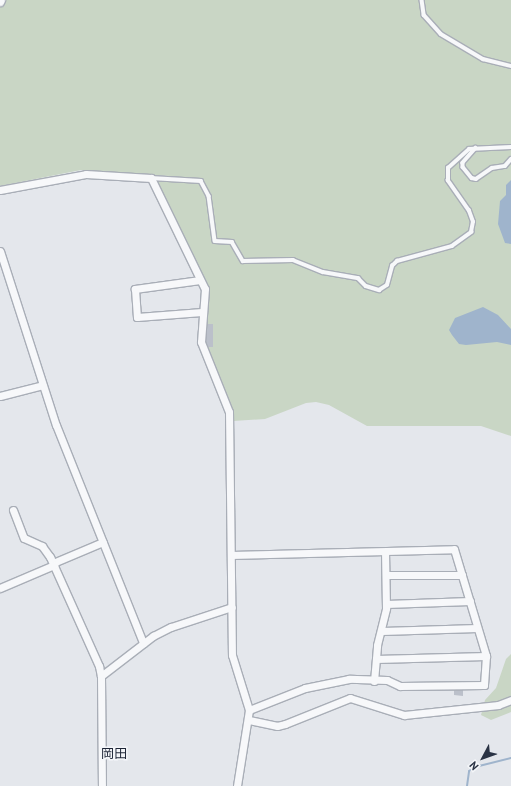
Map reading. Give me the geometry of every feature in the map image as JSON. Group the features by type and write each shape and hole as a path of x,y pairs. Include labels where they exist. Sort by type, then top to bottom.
{"street":[{"path":"0,190 86,174 151,178 200,280 205,298 202,312 201,342 204,354 229,412 232,655 249,710 249,720 237,786"},
{"path":"0,252 56,425 143,643"},
{"path":"200,280 135,289 137,317 202,312"},
{"path":"0,396 43,385"},
{"path":"13,510 24,538 42,546 53,564 101,676 102,786"},
{"path":"0,588 103,542"},
{"path":"231,555 454,549 486,656 484,685 400,686 387,680 374,681 349,678 326,682 249,710"},
{"path":"374,681 376,659 386,604 385,552"},
{"path":"386,575 462,575"},
{"path":"386,604 470,601"},
{"path":"101,676 143,643 171,627 232,607"},
{"path":"382,631 477,628"},
{"path":"376,659 486,656"},
{"path":"249,720 277,726 345,699 404,715 498,706 511,700"}],"lane":[{"path":"422,0 424,15 441,34 483,59 511,66"},
{"path":"151,178 201,181 210,196 215,241 232,242 243,261 293,260 323,272 358,278 366,286 379,290 387,285 392,266 397,261 452,246 471,232 472,222 469,211 448,181 446,172 464,152 476,148 511,147"},
{"path":"476,148 462,163 463,167 472,178 476,179 492,168 504,166 511,159"}],"green space":[{"path":"0,0 511,0 511,436 481,426 367,426 329,405 316,402 306,403 265,419 233,421 203,338 209,292 156,182 159,179 169,179 169,176 81,170 0,186"},
{"path":"511,654 511,712 491,720 481,715 485,700 496,688 506,659"}],"water":[{"path":"511,180 511,244 505,243 498,224 500,201 506,195 506,185"},
{"path":"483,307 498,315 511,329 511,345 497,342 466,345 459,344 452,335 449,330 455,318"}],"building":[{"path":"206,324 213,324 213,347 206,347"},
{"path":"454,690 463,690 463,696 454,695"}],"waterway":[{"path":"467,786 469,771 475,767 511,758"}],"district":[{"name":"岡田","path":"114,754"}]}
